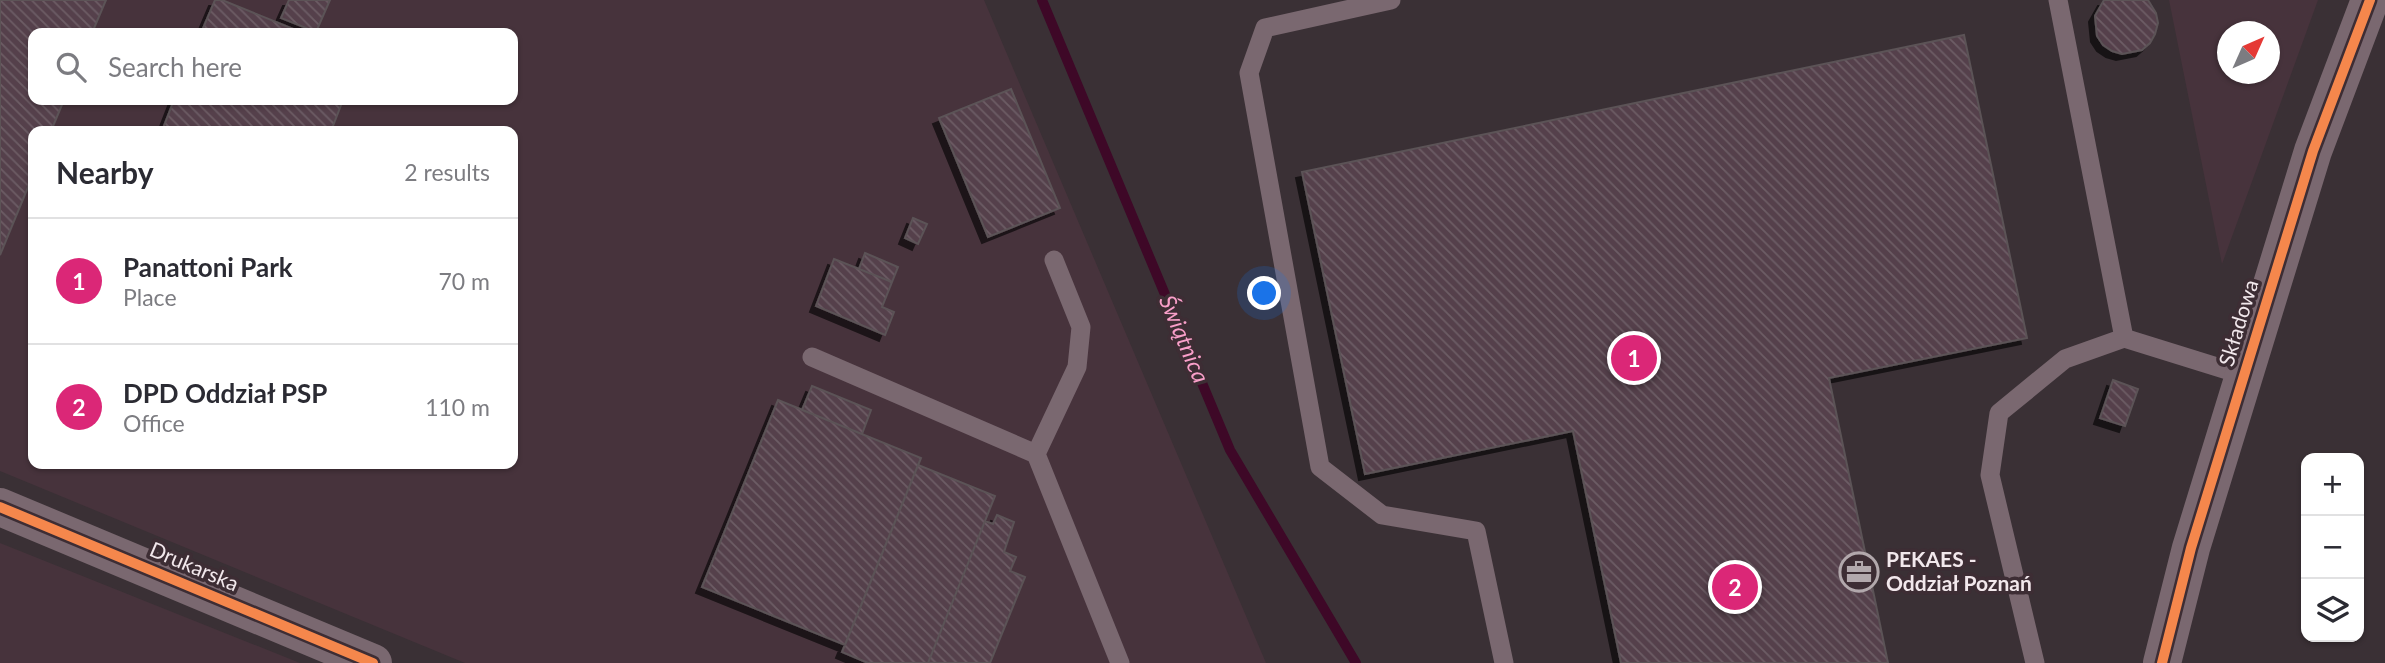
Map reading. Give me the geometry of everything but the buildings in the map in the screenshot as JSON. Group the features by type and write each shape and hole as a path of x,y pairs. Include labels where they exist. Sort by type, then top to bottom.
{"street":[{"name":"Składowa","path":"2162,663 2191,548 2313,151 2370,0"},
{"name":"Drukarska","path":"0,507 373,663"}],"lane":[{"path":"1391,0 1265,27 1249,73 1320,467 1382,516 1476,531 1504,663"},
{"path":"2058,0 2124,338"},
{"path":"1036,454 1077,367 1080,340 1081,327 1054,260"},
{"path":"2035,663 1990,475 1999,413 2065,359 2124,338 2243,375"},
{"path":"812,357 1036,454 1120,663"}],"shaded area":[{"path":"0,0 984,0 1266,663 465,663 0,471"},
{"path":"2169,0 2318,0 2222,264"},
{"path":"0,543 300,663 0,663"}],"waterway":[{"name":"Świątnica","path":"1042,0 1230,450 1356,663"}],"cycle path":[{"path":"2162,663 2191,548 2313,151 2370,0"},
{"path":"0,507 373,663"}],"place":[{"name":"Panattoni Park","path":"1634,358"},
{"name":"PEKAES - Oddział Poznań","path":"1859,572"},
{"name":"DPD Oddział PSP","path":"1735,587"}]}
